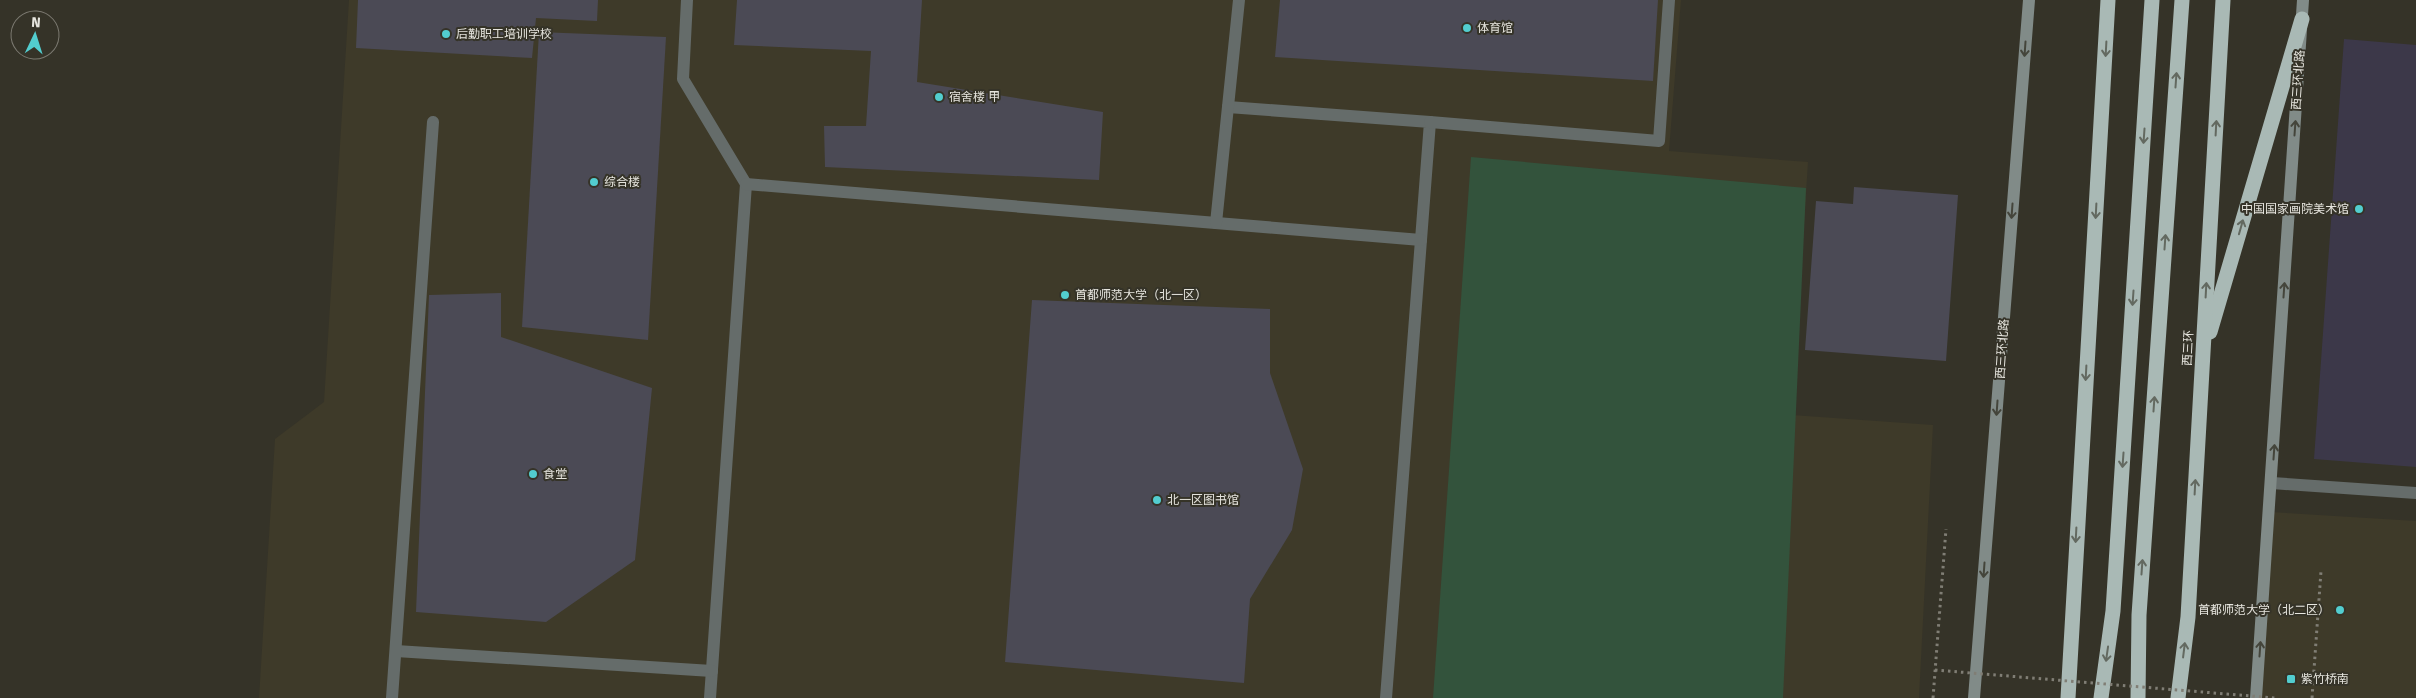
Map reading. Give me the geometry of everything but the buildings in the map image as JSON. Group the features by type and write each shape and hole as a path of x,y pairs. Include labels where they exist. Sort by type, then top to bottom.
{"highway":[{"path":"2068,698 2108,0"},
{"path":"2101,698 2113,610 2152,0"},
{"path":"2138,698 2139,615 2182,0"},
{"name":"西三环","path":"2178,698 2188,617 2223,0"},
{"path":"2203,358 2302,19"}],"street":[{"name":"西三环北路","path":"1974,698 2029,0"},
{"name":"西三环北路","path":"2256,698 2272,483 2303,0"}],"lane":[{"path":"687,0 683,79 746,184 710,698"},
{"path":"1216,223 1239,0"},
{"path":"1228,107 1659,141 1670,0"},
{"path":"392,698 433,122"},
{"path":"1386,698 1430,122"},
{"path":"746,184 1421,240"},
{"path":"2272,483 2416,493"},
{"path":"396,651 712,671"}],"path":[{"path":"1933,698 1946,529"},
{"path":"2312,698 2321,571"},
{"path":"1935,670 2275,698"}],"shaded area":[{"name":"首都师范大学（北一区）","path":"349,0 1681,0 1669,151 1808,162 1792,415 1933,425 1919,698 259,698 275,439 324,402"},
{"path":"2344,39 2416,45 2416,467 2314,459"},
{"name":"首都师范大学（北二区）","path":"2270,512 2416,521 2416,698 2259,698"}],"green space":[{"path":"1471,157 1806,188 1783,698 1433,698"}],"place":[{"name":"体育馆","path":"1467,28"},
{"name":"后勤职工培训学校","path":"446,34"},
{"name":"宿舍楼 甲","path":"939,97"},
{"name":"综合楼","path":"594,182"},
{"name":"中国国家画院美术馆","path":"2359,209"},
{"name":"首都师范大学（北一区）","path":"1065,295"},
{"name":"食堂","path":"533,474"},
{"name":"北一区图书馆","path":"1157,500"},
{"name":"首都师范大学（北二区）","path":"2340,610"},
{"name":"紫竹桥南","path":"2291,679"}]}
